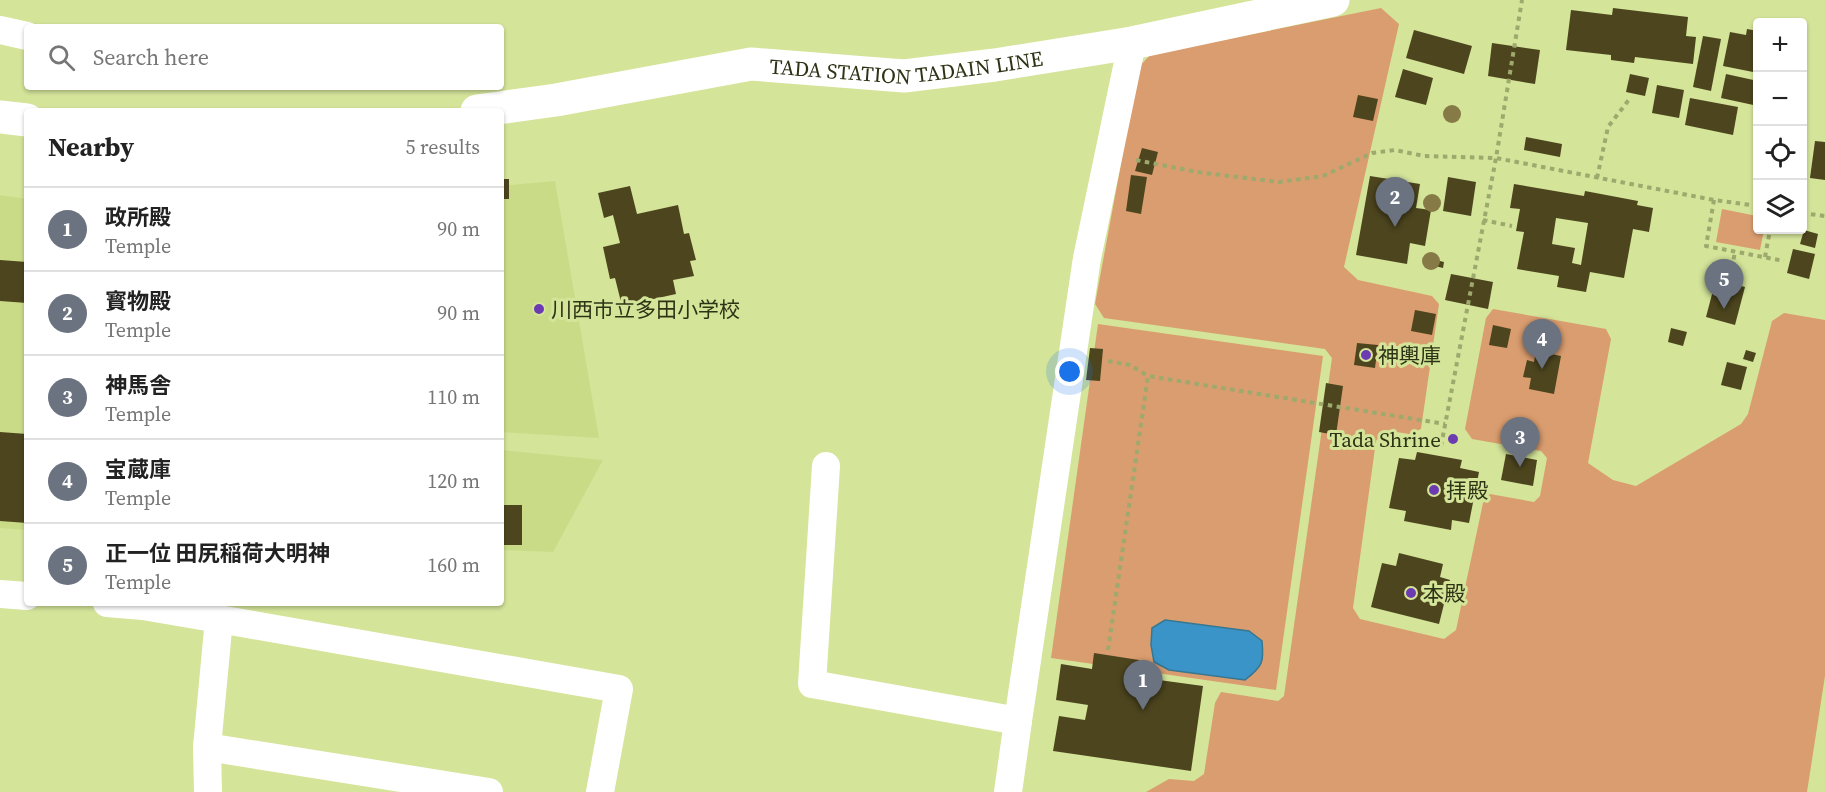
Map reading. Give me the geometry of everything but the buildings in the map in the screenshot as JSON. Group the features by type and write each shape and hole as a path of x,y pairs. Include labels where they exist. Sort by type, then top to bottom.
{"main road":[{"name":"TADA STATION TADAIN LINE","path":"499,108 556,100 751,64 904,76 995,65 1132,43 1333,0"},
{"path":"0,117 24,120"}],"street":[{"path":"0,30 24,35"},
{"path":"1008,792 1087,258 1132,43"},
{"path":"826,466 812,684 1018,721"},
{"path":"0,594 24,596"},
{"path":"142,606 619,688 600,792"},
{"path":"208,792 207,747 219,619"},
{"path":"207,747 489,792"}],"path":[{"path":"1441,446 1496,158 1522,0"},
{"path":"1597,178 1608,127 1631,97"},
{"path":"1108,155 1197,172 1279,182 1323,176 1372,153 1395,150 1424,156 1496,158 1753,206"},
{"path":"1714,200 1706,246 1784,261"},
{"path":"1807,214 1825,216"},
{"path":"1483,220 1512,226"},
{"path":"1765,257 1769,234"},
{"path":"1730,277 1735,252"},
{"path":"1108,361 1130,364 1148,376 1444,424"},
{"path":"1108,650 1148,376"}],"shaded area":[{"path":"1381,8 1399,24 1344,267 1358,280 1432,296 1439,304 1421,429 1409,434 1384,430 1376,441 1353,608 1360,619 1444,639 1456,630 1483,503 1490,494 1534,502 1540,496 1547,458 1541,451 1472,439 1465,429 1486,318 1493,309 1606,329 1611,339 1588,463 1613,480 1636,486 1741,424 1748,414 1772,321 1784,313 1825,320 1825,676 1807,792 1146,792 1169,779 1194,781 1204,774 1215,703 1221,692 1278,701 1284,696 1332,358 1325,349 1104,318 1095,304 1139,67 1150,55"},
{"name":"川西市立多田小学校","path":"555,181 599,438 504,432 504,186"},
{"path":"0,195 24,199 24,530 0,528"},
{"path":"1722,209 1753,215 1753,234 1763,234 1760,250 1716,242"},
{"path":"1098,324 1323,356 1276,690 1051,658"},
{"path":"504,450 603,460 553,552 504,550"}],"water":[{"path":"1165,620 1249,631 1262,641 1261,663 1256,671 1245,680 1169,670 1154,662 1151,645 1152,628"}],"place":[{"name":"寳物殿","path":"1395,227"},
{"name":"川西市立多田小学校","path":"539,309"},
{"name":"正一位 田尻稲荷大明神","path":"1724,309"},
{"name":"神輿庫","path":"1366,355"},
{"name":"宝蔵庫","path":"1542,369"},
{"name":"Tada Shrine","path":"1453,439"},
{"name":"神馬舎","path":"1520,467"},
{"name":"拝殿","path":"1434,490"},
{"name":"本殿","path":"1411,593"},
{"name":"政所殿","path":"1143,710"}]}
